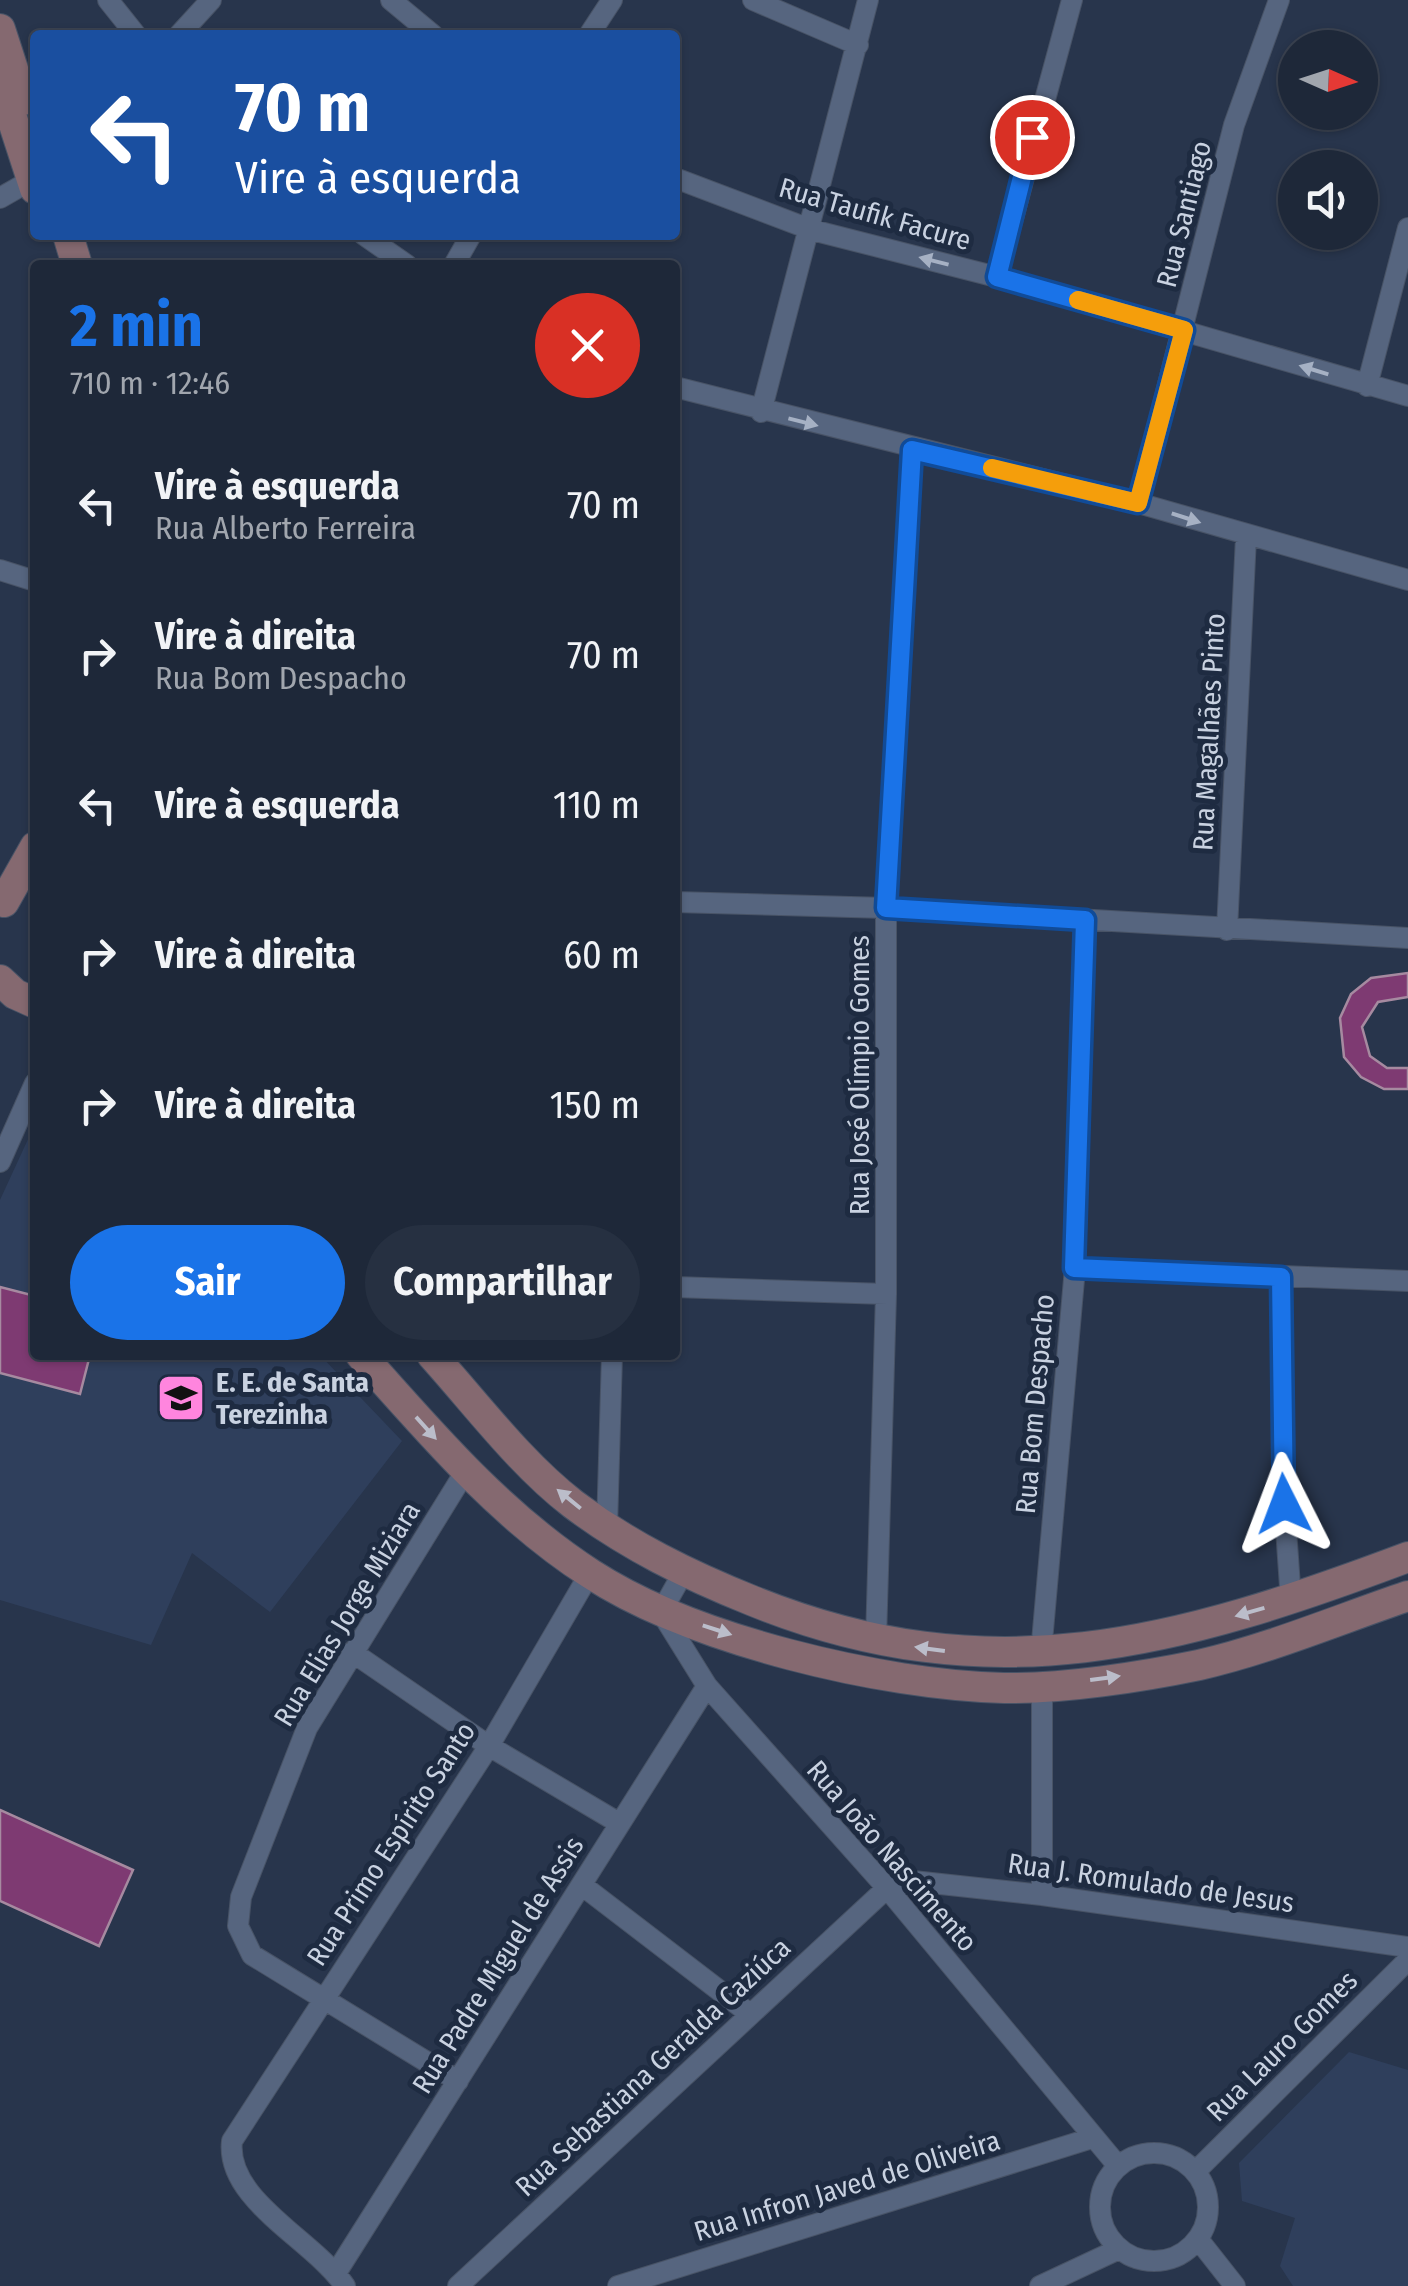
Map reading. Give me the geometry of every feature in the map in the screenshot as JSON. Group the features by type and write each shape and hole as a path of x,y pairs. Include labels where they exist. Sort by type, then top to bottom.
{"main road":[{"path":"0,29 30,121"},
{"path":"0,82 30,170"},
{"path":"2,904 30,856"},
{"path":"2,904 30,887"},
{"path":"0,980 30,1004"},
{"path":"365,1360 465,1472 590,1574 661,1612 752,1642 898,1678 1002,1688 1200,1664 1408,1596"},
{"path":"436,1360 540,1475 608,1527 683,1573 793,1617 876,1640 932,1650 1041,1653 1166,1636 1291,1601 1408,1557"}],"street":[{"path":"108,0 132,30"},
{"path":"184,30 211,0"},
{"path":"391,0 427,30"},
{"path":"593,30 612,0"},
{"path":"753,0 858,45"},
{"path":"761,412 812,230 868,0"},
{"path":"997,277 1072,0"},
{"name":"Rua Santiago","path":"1138,503 1234,125 1279,0"},
{"name":"Rua Taufik Facure","path":"680,180 812,230 997,277 1408,396"},
{"path":"0,198 30,184"},
{"path":"1367,386 1408,228"},
{"path":"371,240 400,260"},
{"path":"680,388 912,450 1138,503 1246,537 1408,580"},
{"name":"Rua José Olímpio Gomes","path":"876,1640 886,1294 886,908 912,450"},
{"name":"Rua Magalhães Pinto","path":"1227,930 1246,537"},
{"path":"0,570 30,579"},
{"path":"680,902 886,908 1408,938"},
{"name":"Rua Bom Despacho","path":"1041,1653 1074,1268 1085,920"},
{"path":"0,1162 30,1094"},
{"path":"1074,1268 1408,1281"},
{"path":"1281,1277 1282,1472 1291,1601"},
{"path":"680,1287 886,1294"},
{"path":"608,1527 612,1360"},
{"name":"Rua Elias Jorge Miziara","path":"323,1997 252,1955 238,1926 241,1896 307,1728 465,1472"},
{"path":"661,1612 683,1573"},
{"name":"Rua Primo Espírito Santo","path":"340,2280 245,2189 230,2158 232,2140 489,1746 590,1574"},
{"name":"Rua João Nascimento","path":"661,1612 707,1686 886,1888 1118,2166"},
{"path":"352,1652 489,1746 619,1823"},
{"name":"Rua Padre Miguel de Assis","path":"340,2280 458,2081 707,1686"},
{"path":"1042,1686 1042,1894"},
{"name":"Rua J. Romulado de Jesus","path":"886,1888 912,1881 1042,1894 1408,1947"},
{"path":"584,1886 750,2014"},
{"name":"Rua Sebastiana Geralda Caziúca","path":"458,2286 886,1888"},
{"name":"Rua Lauro Gomes","path":"1195,2172 1408,1960"},
{"path":"323,1997 458,2081"},
{"name":"Rua Infron Javed de Oliveira","path":"618,2286 1092,2138"},
{"path":"1166,2154 1195,2172 1208,2204 1198,2238 1169,2260 1134,2258 1107,2235 1100,2198 1118,2166 1133,2157 1166,2154"},
{"path":"1198,2238 1235,2286"},
{"path":"1040,2286 1119,2249"}],"shaded area":[{"name":"E. E. de Santa Terezinha","path":"30,1135 30,1360 325,1360 402,1441 270,1612 192,1553 151,1645 0,1600 0,1200"},
{"path":"1349,2052 1408,2070 1408,2286 1293,2286 1280,2266 1295,2218 1242,2201 1239,2163"}],"building":[{"path":"1408,973 1408,997 1378,1002 1362,1027 1370,1056 1387,1068 1408,1068 1408,1089 1384,1089 1361,1077 1344,1057 1340,1018 1351,994 1371,978"},
{"path":"0,1287 30,1295 30,1360 89,1360 80,1394 0,1373"},
{"path":"0,1810 133,1870 99,1946 0,1901"}],"slow traffic":[{"path":"992,468 1138,503 1184,330 1078,300"}],"place":[{"name":"E. E. de Santa Terezinha","path":"181,1398"}],"route":[{"path":"1032,137 997,277 1184,330 1138,503 912,450 886,908 1085,920 1074,1268 1281,1277 1284,1504"}]}
